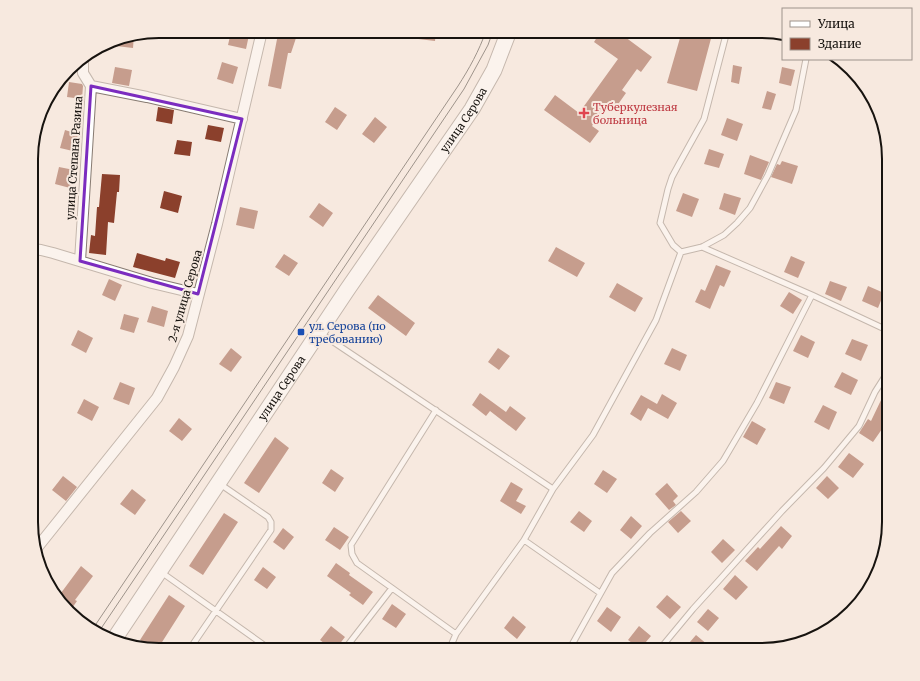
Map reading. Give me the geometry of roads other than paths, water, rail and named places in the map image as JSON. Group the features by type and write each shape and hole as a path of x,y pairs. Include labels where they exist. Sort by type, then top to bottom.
{"main road":[{"name":"улица Серова","path":"117,635 320,333 347,290 472,109 494,70 506,38"}],"street":[{"name":"2-я улица Серова","path":"40,544 129,434 163,389 182,351 188,336 217,224 260,38"},
{"name":"улица Степана Разина","path":"80,261 91,86 83,73 82,65"},
{"path":"91,86 147,97 242,120"},
{"path":"38,250 80,261 152,284 198,294"}],"lane":[{"path":"681,252 673,245 660,223 668,190 679,164 704,119 724,38"},
{"path":"681,252 702,247 724,235 750,208 768,175 796,110 806,60"},
{"path":"702,247 812,295 882,328"},
{"path":"452,643 456,634 524,540 553,489 593,435 656,320 681,252"},
{"path":"573,643 612,573 650,533 696,492 723,461 757,403 812,295"},
{"path":"320,333 553,489"},
{"path":"664,643 782,511 824,468 859,426 875,392 882,381"},
{"path":"436,410 351,545 352,554 357,563 456,634"},
{"path":"194,643 270,530 271,522 268,517 218,483"},
{"path":"524,540 600,593"},
{"path":"160,571 261,643"},
{"path":"349,643 392,588"}],"tram line":[{"path":"95,625 458,86 474,60 483,38"},
{"path":"101,628 464,89 490,38"}],"place":[{"name":"Туберкулезная больница","path":"584,113"},
{"name":"ул. Серова (по требованию)","path":"301,332"}]}
